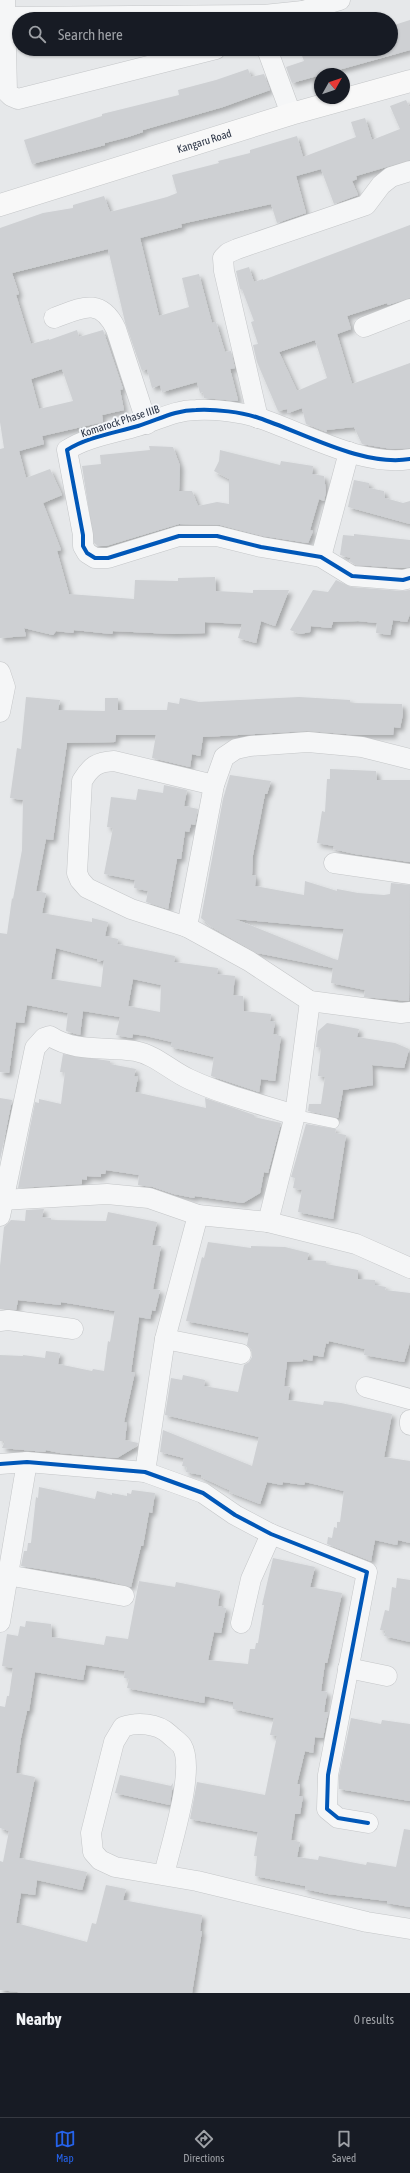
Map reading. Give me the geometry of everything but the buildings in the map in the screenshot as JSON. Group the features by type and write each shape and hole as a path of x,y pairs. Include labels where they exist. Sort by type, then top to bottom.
{"street":[{"path":"306,12 340,0"},
{"path":"120,12 5,8 7,92 11,96 18,99 188,56"},
{"path":"270,56 291,114"},
{"name":"Kangaru Road","path":"0,205 291,114 410,82"},
{"path":"258,418 224,271 224,258 228,253 366,205 381,185 391,177 410,171"},
{"path":"54,318 78,309 95,308 104,310 110,316 116,329 147,424"},
{"path":"364,327 410,309"},
{"name":"Komarock Phase IIIB","path":"410,459 397,461 349,452 258,418 196,410 177,411 147,424 77,444 67,450 83,535 83,546 87,553 95,558 108,558 178,536 217,536 260,547 321,557 352,576 403,580 410,578"},
{"path":"321,557 349,452"},
{"path":"0,672 5,688 0,712"},
{"path":"186,927 214,785 224,758 236,749 250,746 308,742 362,748 410,759"},
{"path":"214,785 114,761 100,762 88,770 82,781 77,873 80,880 87,888 131,909 186,927 249,961 310,1001 401,1013 410,1012"},
{"path":"334,863 410,874"},
{"path":"268,1222 295,1115 310,1001"},
{"path":"295,1115 206,1087 186,1078 149,1056 136,1051 80,1048 58,1041 50,1036 44,1038 35,1048 1,1208 107,1194 149,1198 198,1215 268,1222 356,1244 410,1268"},
{"path":"145,1472 165,1339 198,1215"},
{"path":"0,1321 8,1320 73,1329"},
{"path":"165,1339 241,1354"},
{"path":"366,1387 410,1399"},
{"path":"410,1420 410,1425"},
{"path":"0,1622 2,1596 8,1575 27,1462"},
{"path":"0,1464 27,1462 145,1472 203,1492 234,1515 271,1534 367,1572 328,1774 327,1809 338,1818 368,1823"},
{"path":"241,1623 251,1579 271,1534"},
{"path":"8,1575 124,1596"},
{"path":"348,1668 387,1676"},
{"path":"164,1875 187,1780 187,1764 182,1746 164,1729 137,1722 123,1727 114,1742 91,1833 93,1852 100,1860 115,1867 164,1875 367,1922 410,1929"}],"lane":[{"path":"295,1115 334,1123"}],"cycle path":[{"path":"410,459 392,460 373,458 314,440 259,418 228,411 212,410 188,410 174,413 138,426 83,442 67,450 83,535 83,546 87,553 95,558 108,558 179,536 217,536 261,547 321,557 352,576 403,580 410,578"},
{"path":"0,1464 27,1462 145,1472 203,1493 235,1515 271,1534 367,1572 328,1775 327,1809 338,1818 368,1823"}]}
